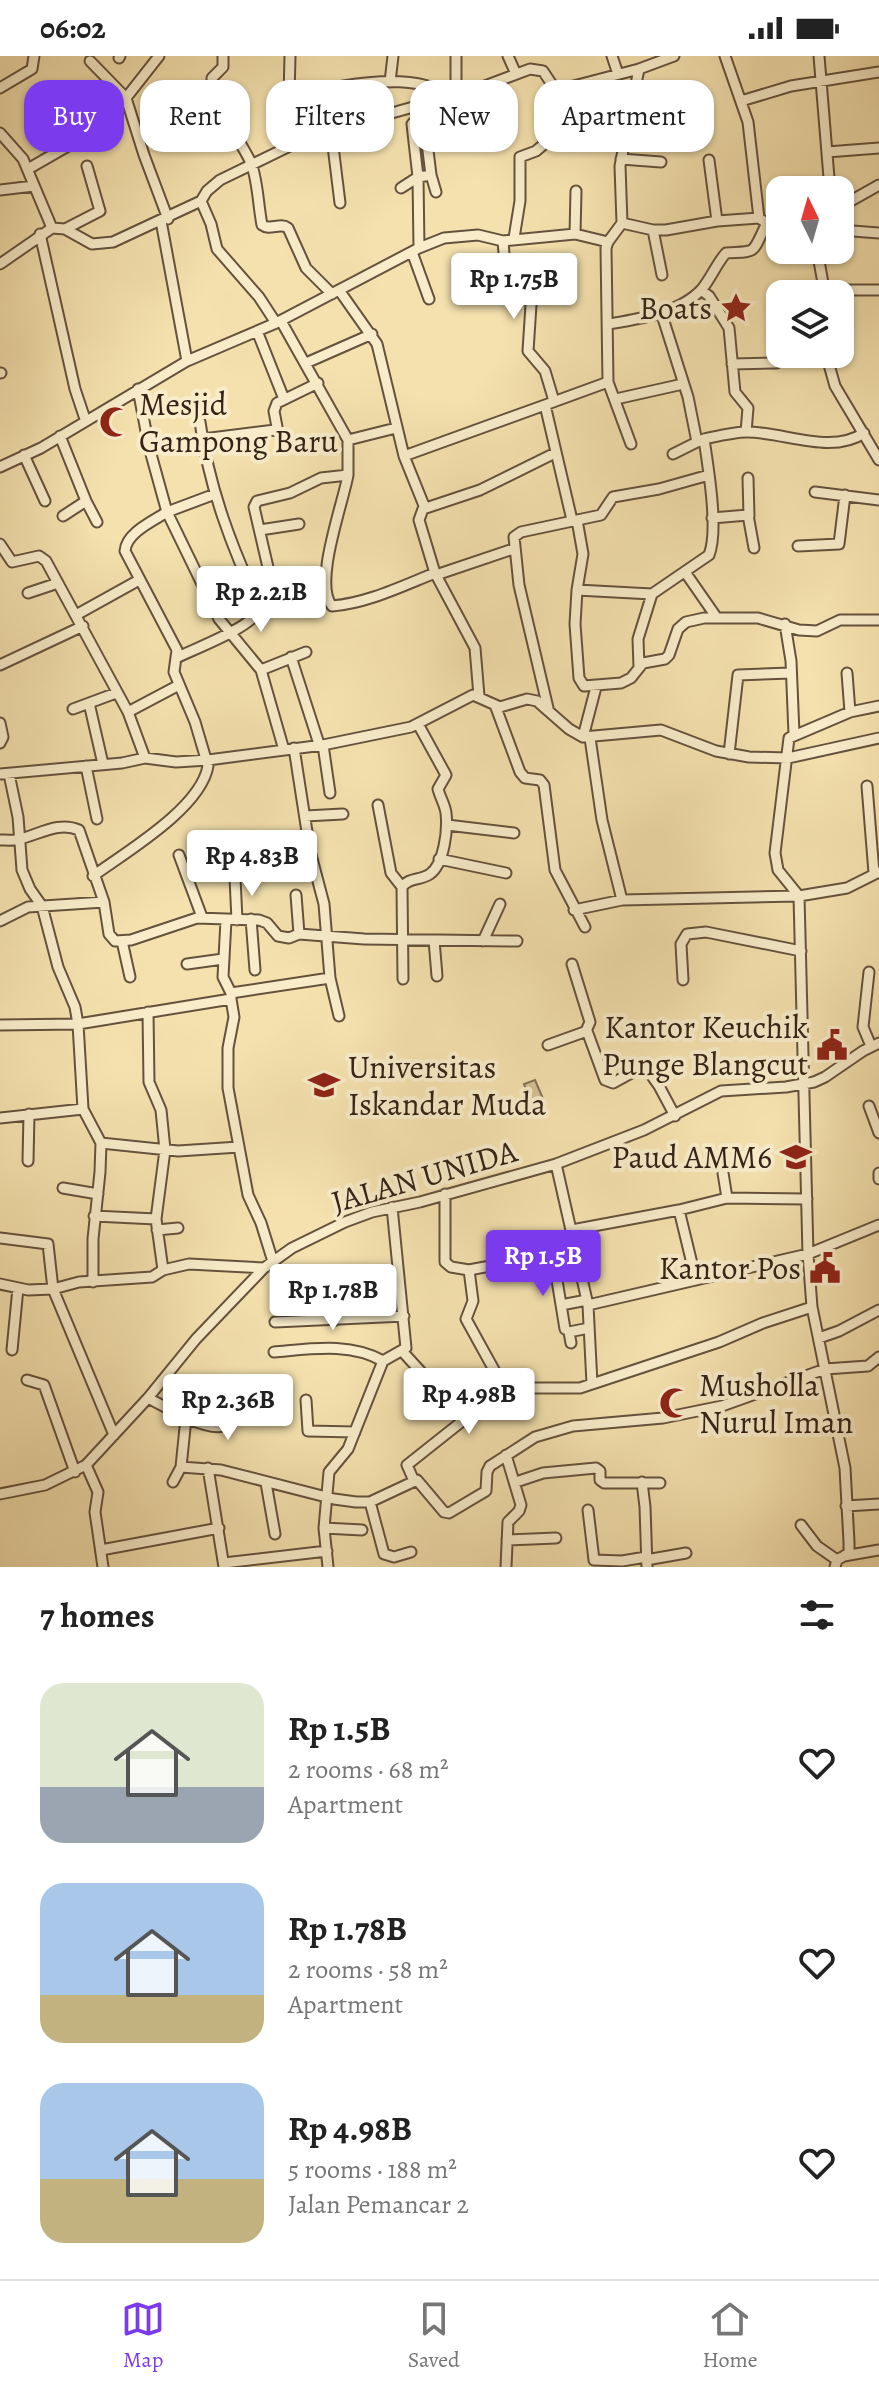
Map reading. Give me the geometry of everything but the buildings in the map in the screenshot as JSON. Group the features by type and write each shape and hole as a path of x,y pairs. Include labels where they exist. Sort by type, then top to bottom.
{"street":[{"path":"0,88 32,69 34,56"},
{"path":"126,98 159,56"},
{"path":"212,80 223,67 223,56"},
{"path":"289,80 290,56"},
{"path":"390,80 393,56"},
{"path":"454,80 456,56"},
{"path":"508,56 516,74"},
{"path":"612,56 618,74"},
{"path":"598,80 674,56"},
{"path":"609,324 661,312 701,290 724,254 751,251 762,221 754,156 741,101 725,56"},
{"path":"819,56 829,176"},
{"path":"90,61 126,98 164,220 187,361"},
{"path":"499,80 530,69 541,69 548,80"},
{"path":"631,444 608,382 606,256 608,242 622,223 621,159 639,69"},
{"path":"741,101 791,86 879,72"},
{"path":"0,133 19,152 52,228"},
{"path":"827,152 879,148"},
{"path":"28,169 58,152"},
{"path":"245,152 251,163 263,226 284,225 288,228 306,268 336,292 372,334 383,360 404,456 425,508"},
{"path":"0,264 52,228 65,229 86,242 113,242 201,201 212,185 276,152"},
{"path":"334,152 340,203"},
{"path":"415,152 418,177 416,250 429,299"},
{"path":"428,152 436,192"},
{"path":"534,152 520,157 520,201 508,239 506,278 525,282 529,286 528,351 545,371 555,453 583,546 575,624 579,678 584,686 596,687 627,680 639,667 667,657 673,638 684,623 717,618 758,618 799,630 817,631 840,620 879,620"},
{"path":"621,159 661,162"},
{"path":"709,160 717,221"},
{"path":"65,229 100,211 87,166"},
{"path":"401,188 418,177 431,175"},
{"path":"854,199 879,185"},
{"path":"0,190 34,186"},
{"path":"575,234 576,191"},
{"path":"201,201 217,249 279,322 318,383 348,440 348,475 331,539 326,573 328,602 334,606 380,595 513,549"},
{"path":"622,223 653,230 717,221 766,223"},
{"path":"653,230 662,275"},
{"path":"854,231 879,233"},
{"path":"40,234 75,389 85,419"},
{"path":"0,467 60,436 187,361 279,322 433,241 478,235 508,239 575,234 608,242"},
{"path":"701,290 709,296 729,328 735,392 748,408 746,432"},
{"path":"854,291 879,290"},
{"path":"577,590 652,594 711,551 709,475 661,312"},
{"path":"257,331 284,399"},
{"path":"306,363 372,334"},
{"path":"732,364 766,363"},
{"path":"830,368 835,386 879,460"},
{"path":"404,456 608,382"},
{"path":"203,439 275,430 274,408 284,399 318,383"},
{"path":"616,399 683,384"},
{"path":"138,389 149,447 167,512 219,619 261,670 289,749 328,937 330,978 339,1016"},
{"path":"176,658 243,626 259,614 260,608 215,494 200,422"},
{"path":"348,440 396,428"},
{"path":"673,454 701,440 746,432 832,442 852,439 864,433"},
{"path":"60,436 97,522"},
{"path":"479,696 475,648 435,574 419,520 421,511 480,490 555,453"},
{"path":"24,455 45,501"},
{"path":"270,576 254,507 257,501 290,493 321,478 348,475"},
{"path":"548,708 519,585 513,540 518,533 603,514 613,497 659,489 709,475"},
{"path":"748,478 754,548"},
{"path":"815,492 879,500"},
{"path":"93,876 188,801 205,778 208,760 173,666 176,648 127,558 126,543 167,512 215,494"},
{"path":"798,546 839,544 845,495"},
{"path":"63,516 86,501"},
{"path":"712,518 749,516"},
{"path":"260,530 299,524"},
{"path":"0,544 12,562 36,556 44,558 128,712 145,758"},
{"path":"685,572 717,618"},
{"path":"248,582 270,576 326,573"},
{"path":"76,615 139,580"},
{"path":"28,593 58,583"},
{"path":"639,667 638,639 652,594"},
{"path":"785,624 794,734"},
{"path":"0,665 83,626"},
{"path":"261,670 306,652"},
{"path":"291,657 321,744 330,793"},
{"path":"729,754 738,675 791,673"},
{"path":"847,673 850,712"},
{"path":"128,712 179,685"},
{"path":"596,687 587,738 602,820 622,900"},
{"path":"73,709 116,693"},
{"path":"93,1282 94,1216 101,1143 83,1109 75,1007 58,967 42,906 25,880 4,774 145,758 176,762 208,760 321,744 404,729 470,696 479,696 505,707 531,699 548,708 569,729 587,738 661,730 729,754 788,758 879,738"},
{"path":"89,703 103,764"},
{"path":"495,705 520,772 525,778 538,779 544,785 555,870 585,927"},
{"path":"839,1561 850,1550 845,1468 812,1307 808,1254 799,896 781,875 775,860 788,740 794,734 850,712 879,706"},
{"path":"0,723 3,737 0,743"},
{"path":"403,979 402,887 407,881 428,876 439,859 447,825 438,791 446,775 418,724"},
{"path":"86,766 97,819"},
{"path":"574,910 622,900 799,896 847,888 876,872 867,786"},
{"path":"378,805 391,873 402,887"},
{"path":"305,816 343,814"},
{"path":"447,825 514,833"},
{"path":"0,840 19,840 59,827 77,829 83,836 93,876 104,902 109,934 115,941 202,917 251,919 267,923 281,938 299,934 401,940 517,941"},
{"path":"179,855 202,917"},
{"path":"439,859 506,873"},
{"path":"235,878 223,959 223,977 231,996 234,1017 226,1077 250,1202 261,1223 279,1281 277,1295"},
{"path":"296,895 299,934"},
{"path":"0,921 19,910 104,902"},
{"path":"483,941 500,904"},
{"path":"251,919 255,970"},
{"path":"683,980 681,944 687,934 706,932 801,951"},
{"path":"434,940 437,976"},
{"path":"122,941 130,977"},
{"path":"187,964 223,959"},
{"path":"548,1045 586,1031 590,1022 572,964"},
{"path":"805,1085 825,1077 875,1045 863,1027 869,972"},
{"path":"0,1025 78,1024 330,978"},
{"path":"148,1012 149,1082 161,1110 165,1150 156,1224 163,1270"},
{"path":"586,1031 607,1082 616,1082 635,1071 647,1069 675,1116"},
{"name":"JALAN UNIDA","path":"0,1494 45,1485 86,1465 148,1398 196,1339 264,1268 292,1248 345,1222 392,1207 556,1164 675,1116 721,1091 805,1085"},
{"path":"869,1106 879,1133"},
{"path":"0,1118 83,1109"},
{"path":"28,1161 29,1114"},
{"path":"101,1143 197,1151 239,1147"},
{"path":"556,1164 587,1303 592,1384"},
{"path":"723,1173 727,1198"},
{"path":"879,1173 879,1179"},
{"path":"63,1188 98,1194"},
{"path":"445,1194 445,1262 451,1267 469,1270 527,1259"},
{"path":"572,1230 727,1198 807,1199"},
{"path":"328,1567 324,1528 329,1472 348,1449 383,1361 406,1348 392,1207"},
{"path":"679,1210 696,1280"},
{"path":"94,1216 178,1228"},
{"path":"561,1305 587,1303 808,1254 879,1225"},
{"path":"0,1238 48,1244 53,1289 114,1435"},
{"path":"554,1262 565,1329"},
{"path":"0,1284 53,1289 79,1282 152,1277 163,1270 189,1264 264,1268"},
{"path":"469,1270 473,1301 466,1319 504,1388"},
{"path":"12,1350 18,1288"},
{"path":"332,1291 336,1320"},
{"path":"414,1481 407,1465 504,1388 564,1390 592,1384 812,1307"},
{"path":"819,1338 879,1310"},
{"path":"275,1322 404,1316"},
{"path":"571,1343 569,1332 589,1328"},
{"path":"274,1352 338,1348 365,1353 383,1361"},
{"path":"402,1351 464,1419"},
{"path":"181,1467 208,1468 334,1499 370,1502 419,1481 444,1512 449,1513 486,1491 488,1468 535,1437 573,1426 663,1418 722,1406 825,1369 868,1366 879,1357"},
{"path":"27,1380 44,1385 75,1472"},
{"path":"148,1398 201,1425 218,1427 229,1425 239,1417 241,1403"},
{"path":"306,1400 308,1431 355,1432"},
{"path":"173,1482 181,1467 186,1418"},
{"path":"506,1455 516,1482 521,1509 508,1522 506,1567"},
{"path":"86,1465 98,1492 95,1512 103,1567"},
{"path":"208,1468 224,1565 327,1551"},
{"path":"516,1482 543,1473 596,1468 600,1471 602,1483 660,1483"},
{"path":"642,1482 646,1561"},
{"path":"266,1483 275,1534"},
{"path":"370,1502 384,1554 394,1557 411,1552"},
{"path":"846,1506 879,1504"},
{"path":"588,1510 594,1560 646,1561 686,1553"},
{"path":"801,1525 812,1542 839,1561"},
{"path":"101,1550 219,1528"},
{"path":"324,1528 362,1530"},
{"path":"507,1540 556,1538"},
{"path":"839,1561 879,1550"}],"shaded area":[{"path":"535,1080 544,1101 532,1106 524,1084"}],"place":[{"name":"Boats","path":"736,308"},
{"name":"Mesjid Gampong Baru","path":"115,422"},
{"name":"Kantor Keuchik Punge Blangcut","path":"832,1045"},
{"name":"Universitas Iskandar Muda","path":"324,1085"},
{"name":"Paud AMM6","path":"796,1157"},
{"name":"Kantor Pos","path":"825,1268"},
{"name":"Musholla Nurul Iman","path":"675,1403"}]}
